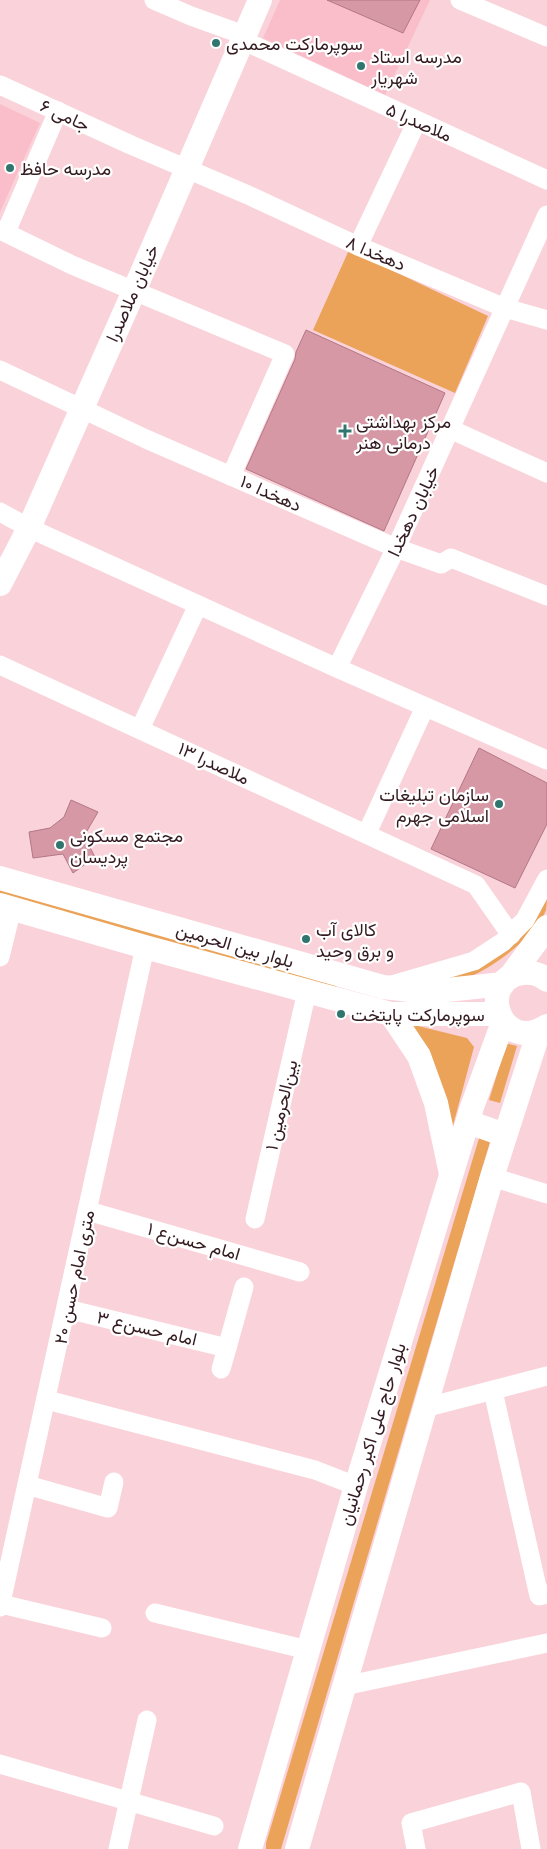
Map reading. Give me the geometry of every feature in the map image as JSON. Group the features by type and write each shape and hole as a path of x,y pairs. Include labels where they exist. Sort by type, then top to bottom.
{"main road":[{"name":"خیابان ملاصدرا","path":"0,584 29,528 260,0"},
{"name":"بلوار بین الحرمین","path":"0,878 383,987 428,992 507,980 519,973 528,972 537,974 547,980"},
{"name":"بلوار بین الحرمین","path":"6,906 145,947 391,1014 501,1018"},
{"path":"507,980 547,926"},
{"path":"342,1001 347,977"},
{"name":"بلوار حاج علی اکبر رحمانیان","path":"250,1849 356,1486 501,1018 497,998 507,980"},
{"path":"391,1014 419,1056 436,1103 451,1175"},
{"path":"501,1018 511,1028 519,1032 529,1033 543,1029"},
{"path":"297,1849 492,1177 543,1029"},
{"path":"468,1122 505,1135"}],"street":[{"name":"ملاصدرا ۵","path":"154,0 243,37 417,121 547,180"},
{"path":"460,0 547,37"},
{"name":"جامی ۶","path":"0,85 186,169"},
{"path":"58,111 3,231 72,265 285,354 231,476"},
{"path":"358,246 417,121"},
{"name":"دهخدا ۸","path":"186,169 248,195 358,246 505,308 547,320"},
{"name":"خیابان دهخدا","path":"337,668 396,548 547,216"},
{"name":"دهخدا ۱۰","path":"0,370 146,438 396,548 441,564 451,558 547,596"},
{"path":"450,429 547,473"},
{"path":"0,512 29,528 198,605 547,760"},
{"path":"140,729 198,605"},
{"name":"ملاصدرا ۱۳","path":"0,665 476,885 511,934"},
{"path":"367,834 425,707"},
{"path":"383,987 474,961 504,942 525,920 547,879"},
{"path":"0,957 6,906"},
{"name":"۲۰ متری امام حسن","path":"0,1605 47,1400 145,947"},
{"name":"بین‌الحرمین ۱","path":"255,1220 307,992"},
{"path":"492,1177 547,1194"},
{"name":"امام حسن‌ع ۱","path":"88,1211 300,1272"},
{"path":"221,1369 244,1287"},
{"name":"امام حسن‌ع ۳","path":"67,1309 227,1348"},
{"path":"424,1408 493,1392 547,1376"},
{"path":"493,1392 539,1596 547,1594"},
{"path":"47,1400 315,1470 356,1486"},
{"path":"27,1485 108,1508 114,1482"},
{"path":"0,1605 102,1628"},
{"path":"155,1613 308,1650"},
{"path":"344,1686 547,1644"},
{"path":"118,1849 146,1720"},
{"path":"0,1764 214,1826"},
{"path":"416,1849 411,1823 520,1792 531,1849"}],"shaded area":[{"name":"مدرسه استاد شهریار","path":"280,0 430,0 385,95 263,38"},
{"name":"مدرسه حافظ","path":"0,104 40,123 0,212"},
{"path":"349,250 488,316 455,393 313,330"},
{"path":"0,884 327,978 337,987 323,988 0,897"},
{"path":"547,891 546,910 526,938 485,969 470,977 450,982 449,976 475,964"},
{"path":"410,1024 467,1038 474,1047 451,1133"},
{"path":"505,1043 517,1046 500,1103 489,1100"},
{"path":"480,1135 490,1142 281,1849 266,1849 266,1843"}],"building":[{"name":"مدرسه استاد شهریار","path":"327,0 420,0 403,33"},
{"name":"مرکز بهداشتی درمانی هنر","path":"306,330 445,393 384,531 246,469"},
{"name":"سازمان تبلیغات اسلامی جهرم","path":"479,748 547,783 547,824 515,888 431,849"},
{"name":"مجتمع مسکونی پردیسان","path":"71,800 98,812 84,836 95,857 73,873 63,854 33,858 29,832 50,828 64,817"}],"place":[{"name":"سوپرمارکت محمدی","path":"216,43"},
{"name":"مدرسه استاد شهریار","path":"361,66"},
{"name":"مدرسه حافظ","path":"10,168"},
{"name":"مرکز بهداشتی درمانی هنر","path":"345,431"},
{"name":"سازمان تبلیغات اسلامی جهرم","path":"499,804"},
{"name":"مجتمع مسکونی پردیسان","path":"60,845"},
{"name":"کالای آب و برق وحید","path":"306,939"},
{"name":"سوپرمارکت پایتخت","path":"341,1014"}]}
